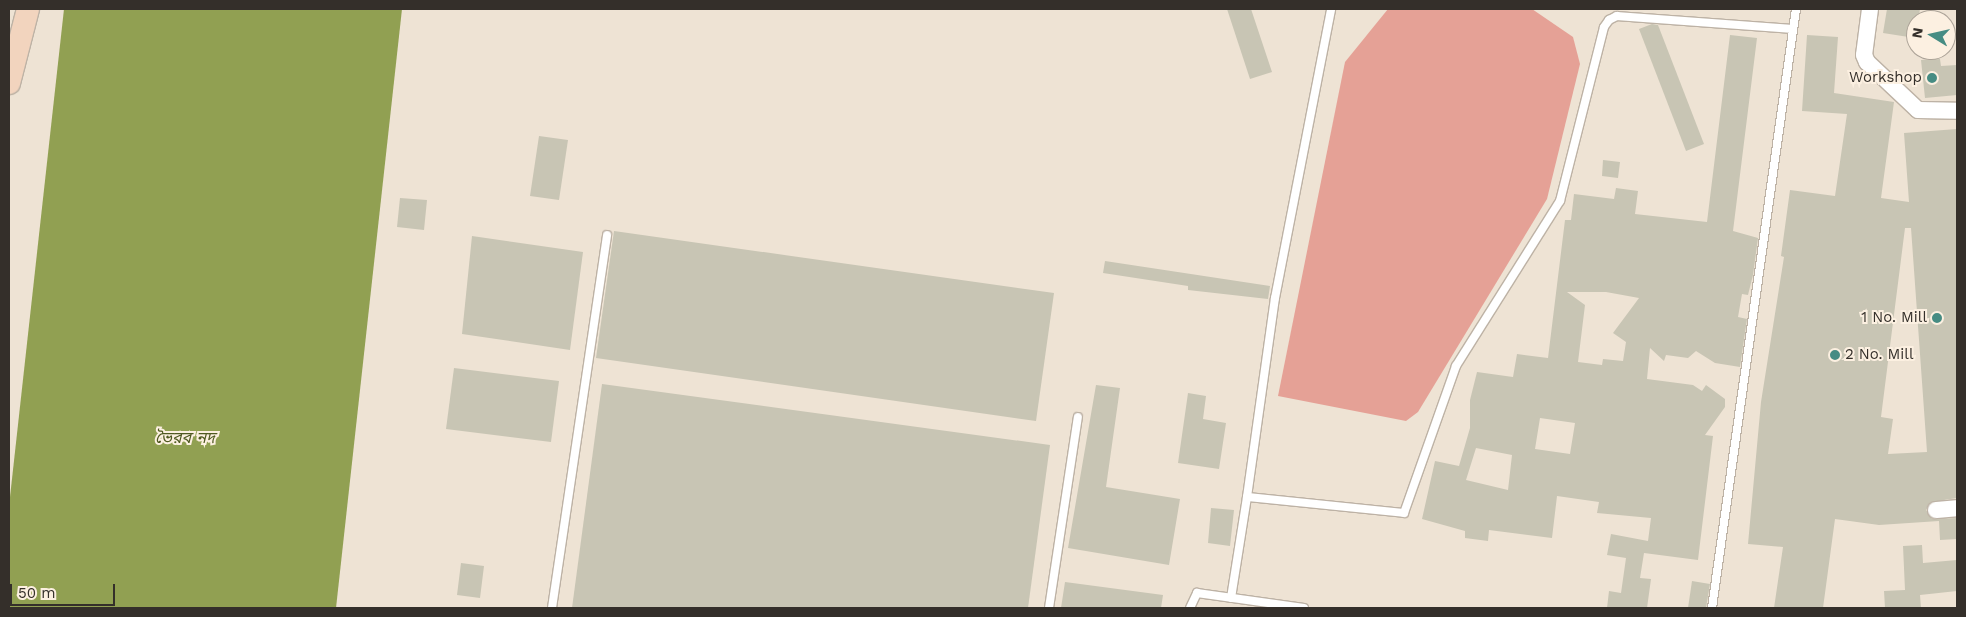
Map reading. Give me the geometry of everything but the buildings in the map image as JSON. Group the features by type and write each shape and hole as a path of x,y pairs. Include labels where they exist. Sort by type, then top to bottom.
{"street":[{"path":"9,83 28,9"},
{"path":"1870,9 1864,55 1867,62 1918,110 1957,111"},
{"path":"1936,510 1957,508"}],"lane":[{"path":"1231,598 1275,298 1331,9"},
{"path":"1712,608 1796,9"},
{"path":"1247,497 1404,513 1456,366 1560,201 1604,27 1609,20 1617,16 1793,29"},
{"path":"552,608 607,235"},
{"path":"1049,608 1078,417"},
{"path":"1190,608 1197,593 1304,608"}],"shaded area":[{"path":"1388,9 1532,9 1573,37 1580,64 1547,199 1418,412 1406,421 1278,396 1345,62"}],"water":[{"name":"ভৈরব নদ","path":"64,9 402,9 336,608 9,608 9,506"}],"place":[{"name":"Workshop","path":"1932,78"},
{"name":"1 No. Mill","path":"1937,318"},
{"name":"2 No. Mill","path":"1835,355"}]}
